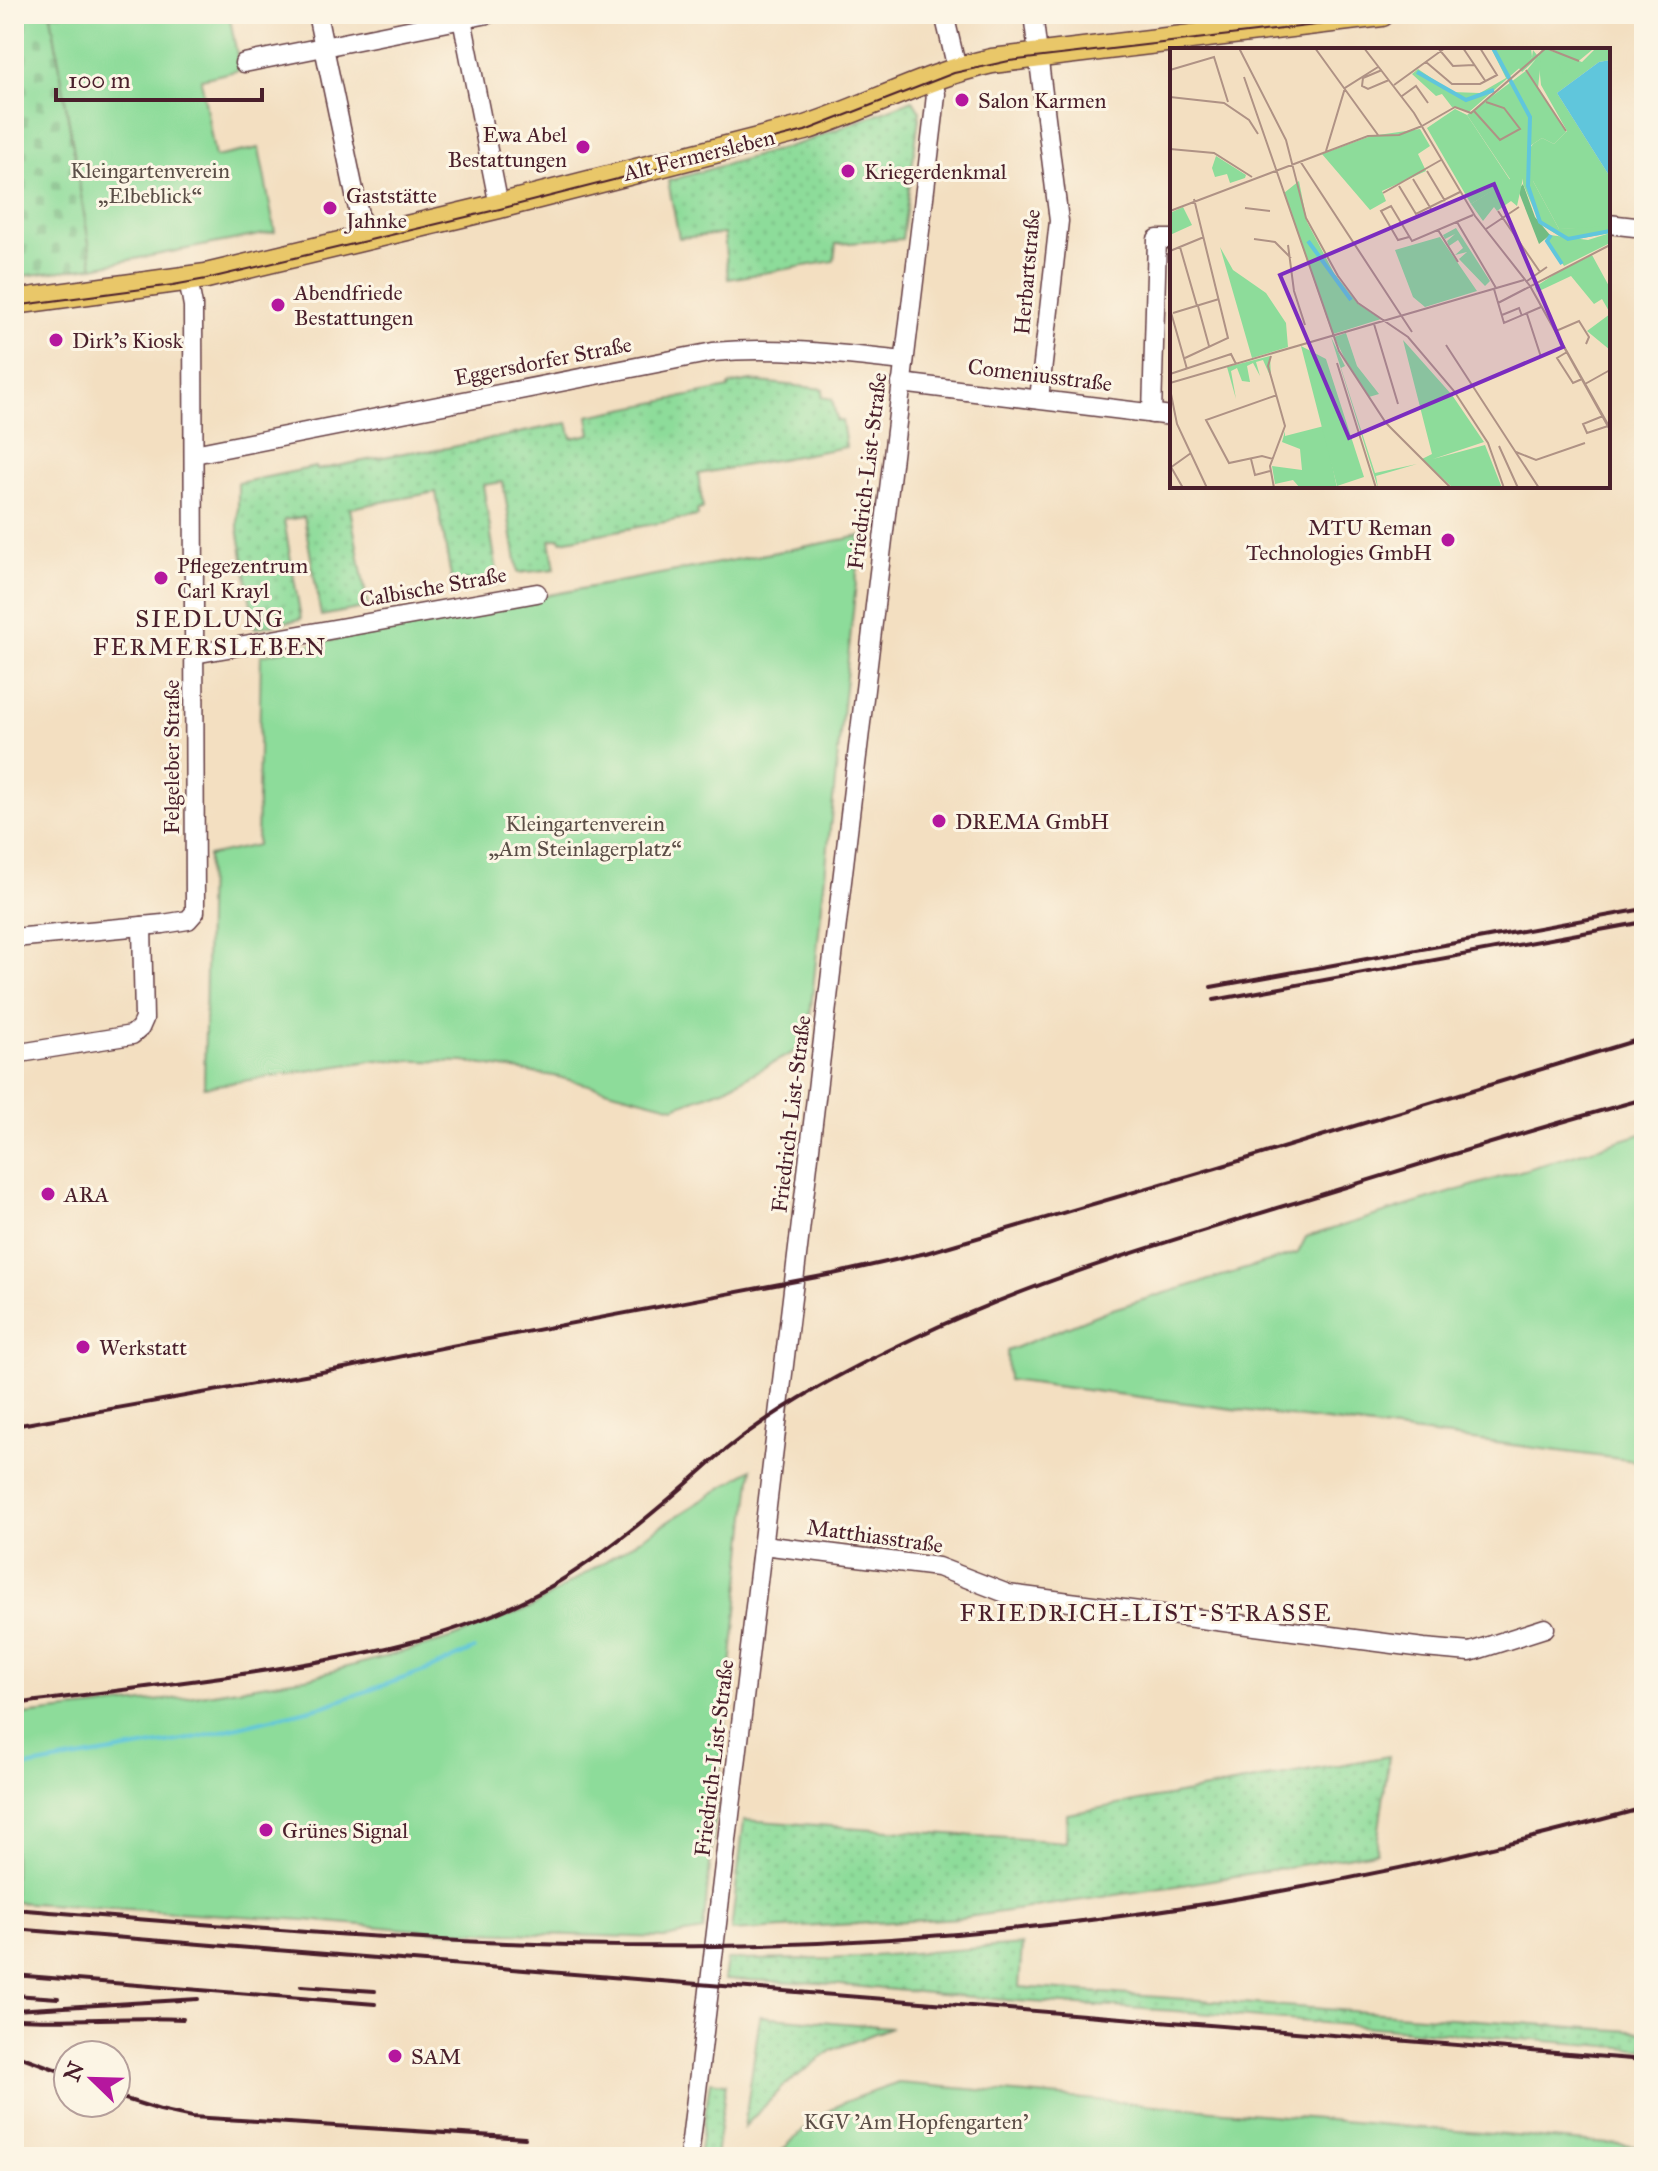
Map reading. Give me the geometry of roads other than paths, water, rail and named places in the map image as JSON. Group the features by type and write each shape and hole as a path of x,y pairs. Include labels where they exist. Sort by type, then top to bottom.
{"main road":[{"name":"Alt Fermersleben","path":"14,302 188,279 499,206 805,128 932,77 992,61 1040,54 1232,41 1382,14"}],"street":[{"path":"317,14 364,238"},
{"path":"244,63 488,14"},
{"path":"944,14 957,69"},
{"name":"Herbartstraße","path":"1033,14 1059,221 1039,399"},
{"path":"462,19 499,206"},
{"name":"Friedrich-List-Straße","path":"689,2157 934,114 936,94 932,77"},
{"path":"1610,224 1644,228"},
{"path":"1152,414 1157,239 1170,239"},
{"name":"Felgeleber Straße","path":"142,926 188,920 195,912 193,306 188,279"},
{"name":"Eggersdorfer Straße","path":"194,454 713,352 795,350 904,361"},
{"name":"Comeniusstraße","path":"901,383 1170,416"},
{"name":"Calbische Straße","path":"194,654 537,593"},
{"path":"14,938 142,926 144,1019 132,1035 14,1054"},
{"name":"Matthiasstraße","path":"763,1545 938,1567 1008,1594 1424,1648 1470,1652 1545,1628"}],"waterway":[{"path":"14,1769 189,1739 324,1706 430,1669 474,1649"}],"tram line":[{"path":"14,306 206,279 500,209 805,131 954,73 1009,61 1409,14"}],"railway":[{"path":"1211,987 1644,909"},
{"path":"1214,1000 1644,922"},
{"path":"14,1426 350,1367 833,1274 926,1253 1644,1038"},
{"path":"14,1704 323,1661 403,1644 481,1619 519,1603 586,1564 648,1517 729,1447 794,1401 865,1362 957,1318 1050,1281 1144,1249 1465,1150 1644,1099"},
{"path":"14,1909 276,1930 540,1944 715,1946 950,1935 1067,1923 1300,1888 1530,1838 1644,1808"},
{"path":"14,1929 1644,2060"},
{"path":"14,1975 375,2004"},
{"path":"301,1986 375,1991"},
{"path":"14,1995 58,1998"},
{"path":"14,2010 198,1999"},
{"path":"18,2019 183,2019"},
{"path":"14,2054 52,2068"},
{"path":"132,2101 192,2117 525,2138"}],"place":[{"name":"Salon Karmen","path":"962,100"},
{"name":"Ewa Abel Bestattungen","path":"583,147"},
{"name":"Kriegerdenkmal","path":"848,171"},
{"name":"Gaststätte Jahnke","path":"330,208"},
{"name":"Abendfriede Bestattungen","path":"278,305"},
{"name":"Dirk's Kiosk","path":"56,340"},
{"name":"MTU Reman Technologies GmbH","path":"1448,540"},
{"name":"Pflegezentrum Carl Krayl","path":"161,578"},
{"name":"DREMA GmbH","path":"939,821"},
{"name":"ARA","path":"48,1194"},
{"name":"Werkstatt","path":"83,1347"},
{"name":"Grünes Signal","path":"266,1830"},
{"name":"SAM","path":"395,2056"}],"district":[{"name":"SIEDLUNG FERMERSLEBEN","path":"210,633"},
{"name":"FRIEDRICH-LIST-STRASSE","path":"1146,1613"}],"park label":[{"name":"Kleingartenverein „Elbeblick“","path":"150,182"},
{"name":"Kleingartenverein „Am Steinlagerplatz“","path":"585,836"},
{"name":"KGV 'Am Hopfengarten'","path":"916,2121"}]}
